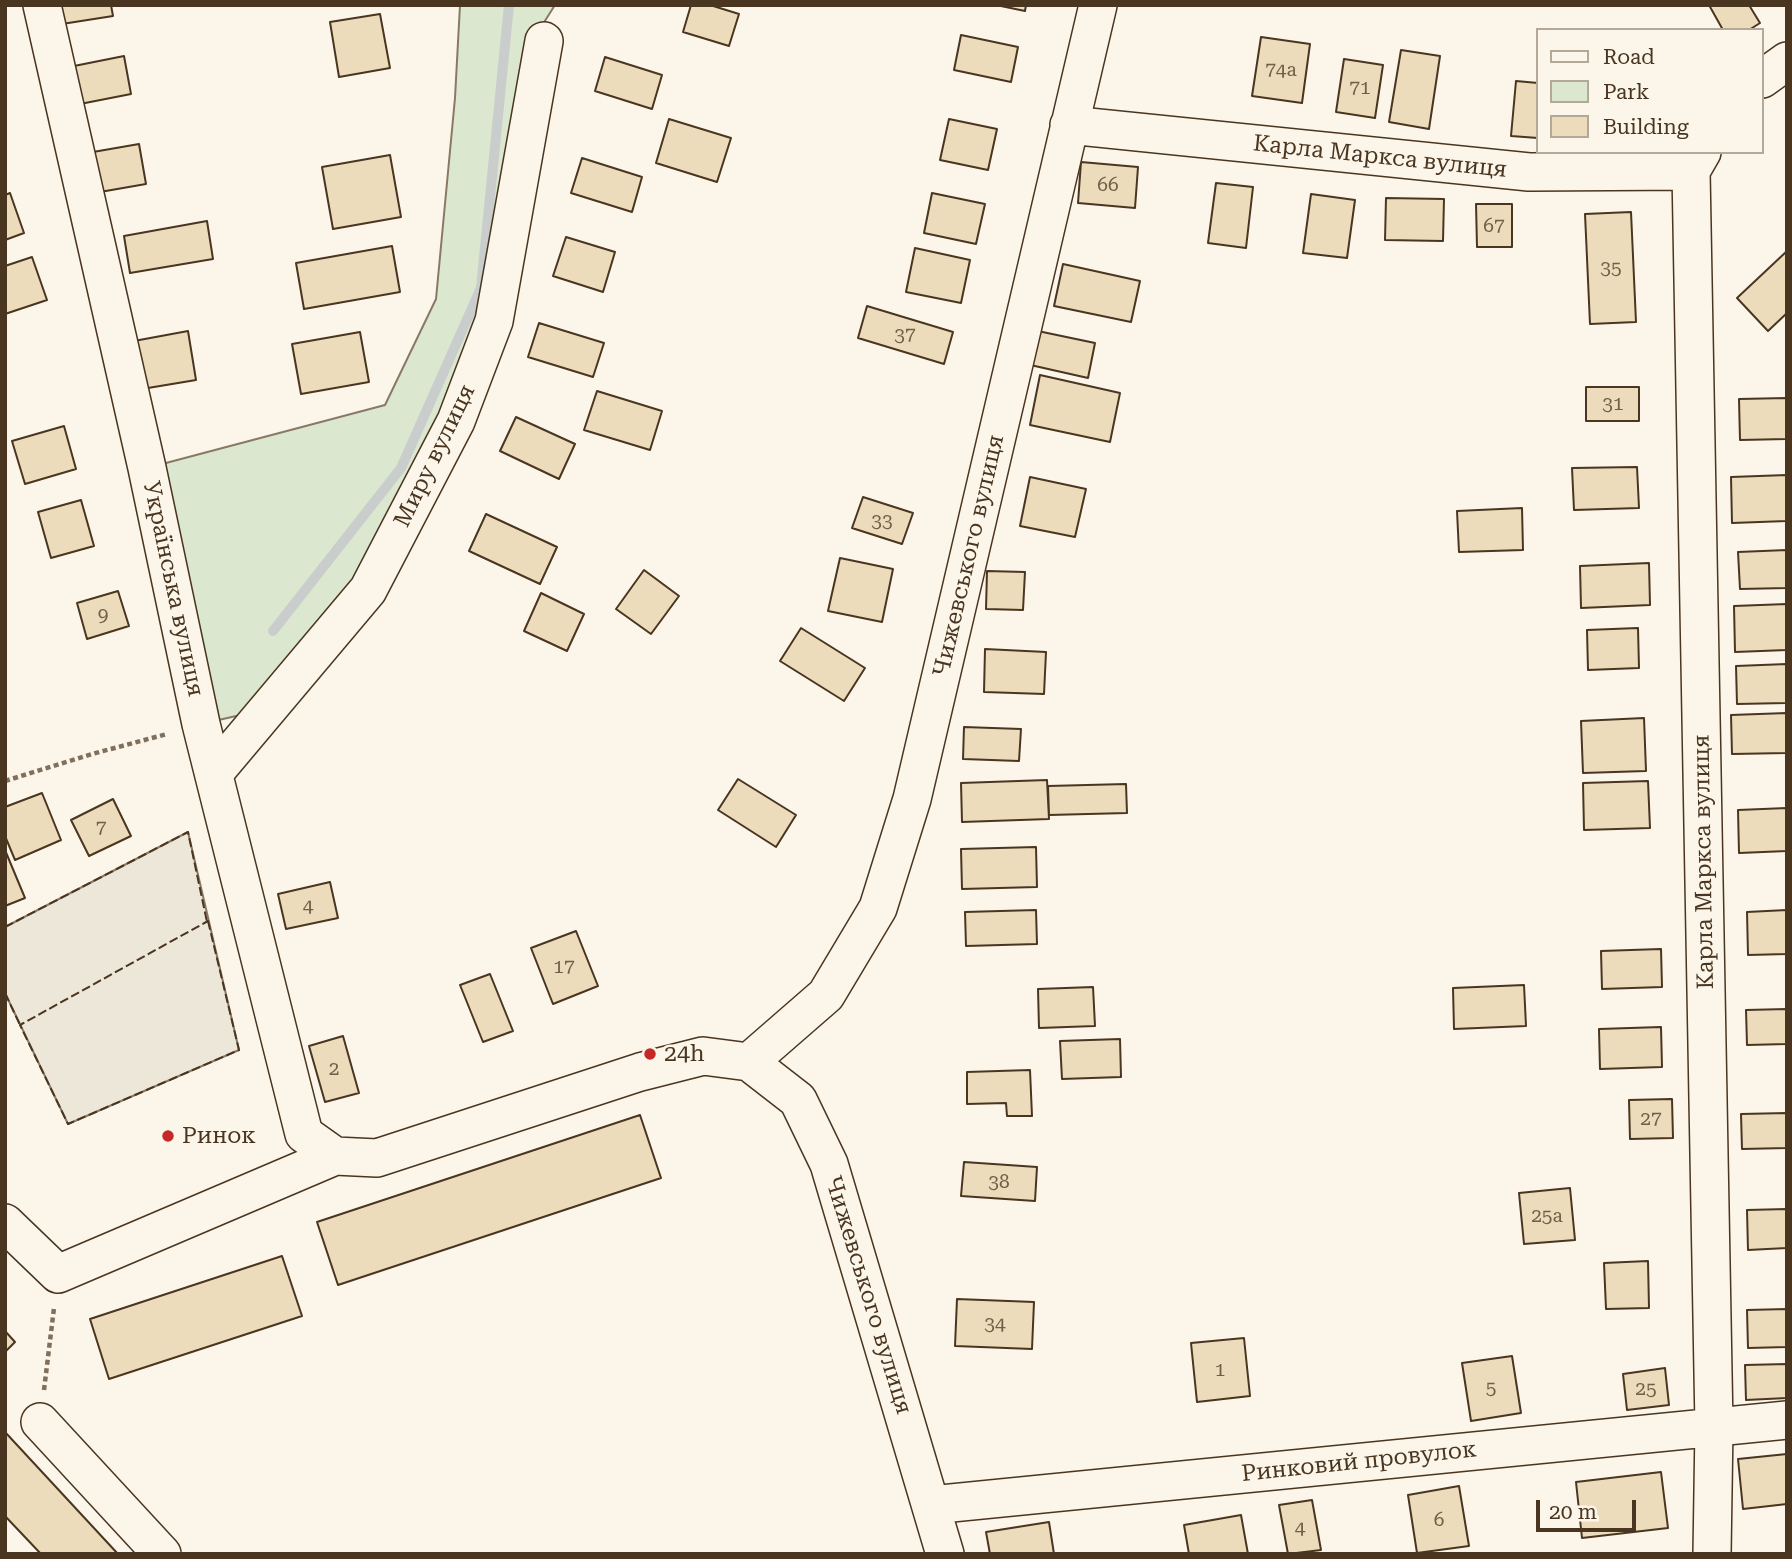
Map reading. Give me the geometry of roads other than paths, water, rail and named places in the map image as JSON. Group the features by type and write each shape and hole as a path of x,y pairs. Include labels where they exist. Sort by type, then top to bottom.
{"street":[{"name":"Українська вулиця","path":"42,5 147,468 201,724 304,1133 335,1156"},
{"name":"Чижевського вулиця","path":"945,1554 829,1164 798,1100 749,1062 826,995 878,908 912,799 1098,5"},
{"name":"Миру вулиця","path":"214,773 368,590 456,421 494,321 544,41"},
{"path":"1764,78 1787,61"},
{"name":"Карла Маркса вулиця","path":"1069,125 1529,172 1696,161 1714,1427 1712,1554"},
{"path":"5,1223 58,1274 335,1156 377,1158 640,1072 703,1056 749,1062"},
{"name":"Ринковий провулок","path":"931,1505 1787,1420"},
{"path":"40,1422 162,1554"}],"waterway":[{"path":"273,631 401,468 481,288 509,5"}],"place":[{"name":"24h","path":"650,1054"},
{"name":"Ринок","path":"168,1136"}]}
